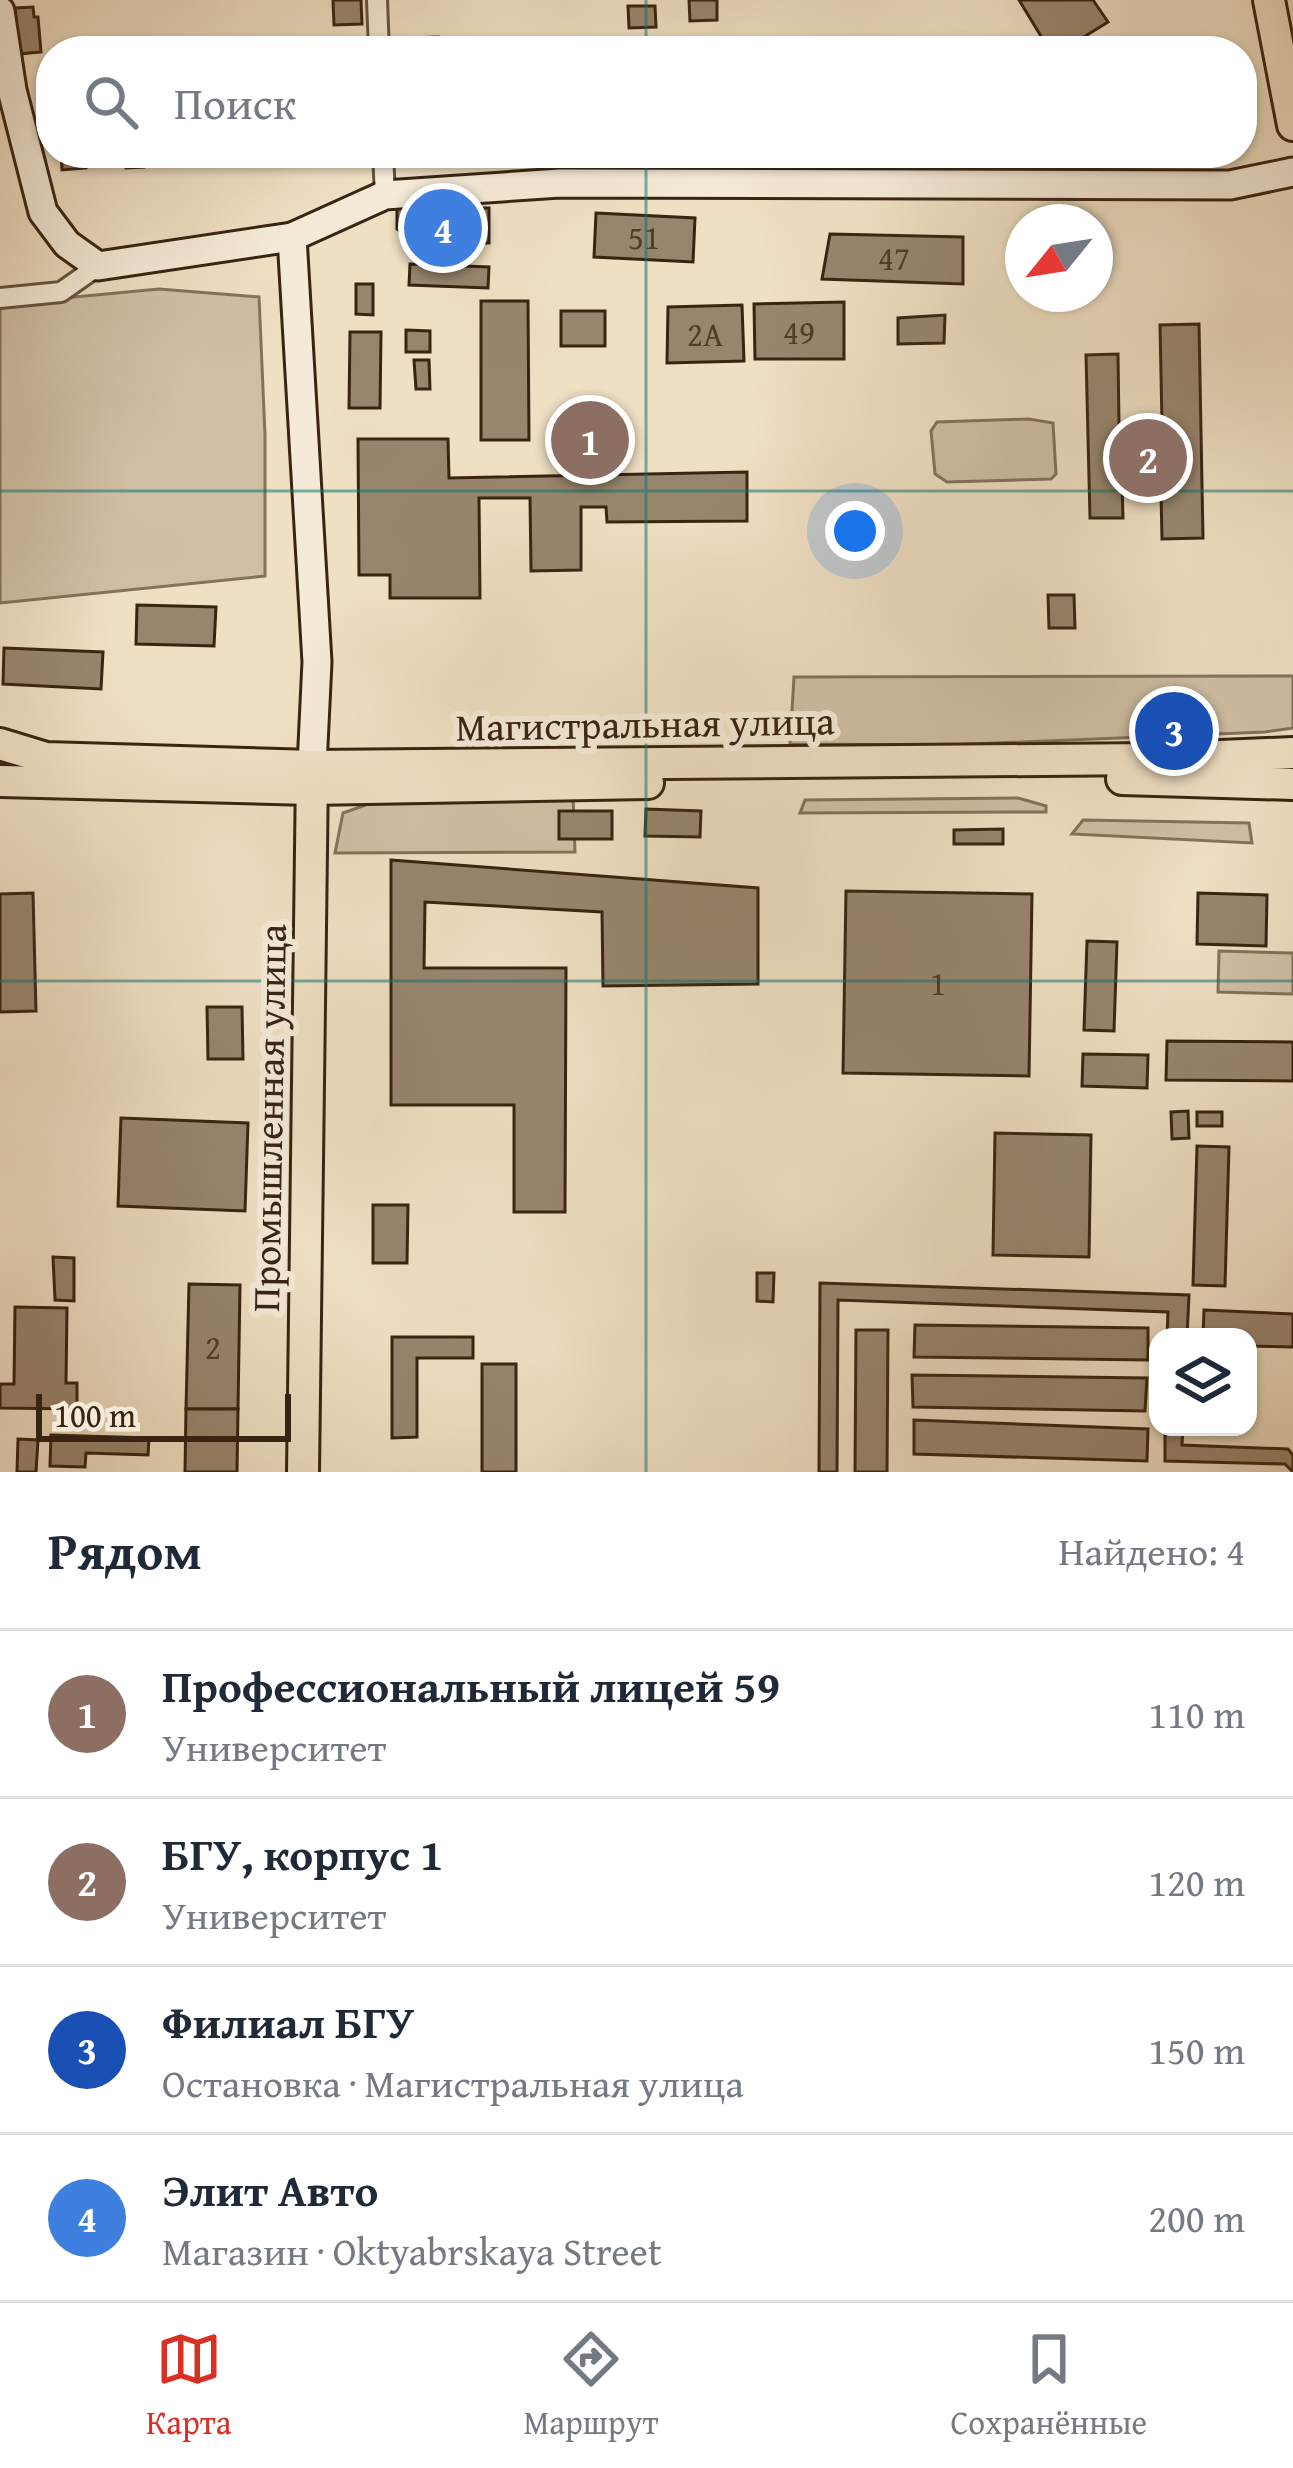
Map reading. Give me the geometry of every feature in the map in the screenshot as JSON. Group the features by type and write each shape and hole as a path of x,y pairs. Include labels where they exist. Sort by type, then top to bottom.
{"main road":[{"path":"1269,0 1293,125"},
{"name":"Магистральная улица","path":"0,744 46,758 311,777 1151,779 1293,784"},
{"name":"Магистральная улица","path":"0,781 1127,759 1285,750"},
{"name":"Промышленная улица","path":"303,1472 311,777"}],"street":[{"path":"376,0 378,36"},
{"path":"0,10 12,90 43,212 67,244 98,266"},
{"path":"384,168 385,195"},
{"path":"0,298 62,292 98,266 292,237 385,195 560,183 1230,184 1293,172"},
{"path":"292,237 317,662 311,777"}],"shaded area":[{"path":"159,289 259,297 265,576 0,603 0,304"},
{"path":"1029,419 1053,423 1056,474 1051,479 947,482 935,474 931,431 937,422"},
{"path":"1293,676 1293,728 1265,732 946,745 790,744 794,677"},
{"path":"573,794 575,852 335,853 343,813 391,796"},
{"path":"1018,798 1046,806 1046,812 800,813 805,800"},
{"path":"1083,820 1249,823 1252,843 1072,834"},
{"path":"1219,951 1293,953 1293,994 1218,992"}],"building":[{"path":"333,0 361,0 362,24 334,25"},
{"path":"689,0 717,0 717,20 690,21"},
{"path":"1019,0 1093,0 1108,22 1085,36 1041,36"},
{"path":"628,6 655,6 656,27 629,28"},
{"path":"33,7 38,17 36,52 19,54 15,8"},
{"path":"397,208 489,208 489,243 415,243 397,229"},
{"path":"596,213 695,218 693,262 594,257"},
{"path":"830,234 963,237 963,284 822,279"},
{"path":"410,264 489,267 488,288 409,285"},
{"path":"356,284 373,284 373,315 356,314"},
{"path":"481,301 528,301 529,440 481,440"},
{"path":"844,302 844,359 755,359 754,304"},
{"path":"742,305 744,361 667,363 668,307"},
{"path":"561,311 605,311 605,346 561,346"},
{"path":"945,315 944,343 898,344 898,318"},
{"path":"1199,324 1203,538 1162,539 1160,449 1121,450 1123,518 1090,518 1086,355 1118,354 1119,425 1162,424 1160,325"},
{"path":"406,330 430,331 430,352 406,352"},
{"path":"350,332 381,332 380,408 349,408"},
{"path":"414,360 429,360 430,389 416,389"},
{"path":"358,439 448,439 449,478 747,472 747,521 607,522 606,507 581,507 581,570 531,571 530,498 479,498 480,598 390,598 390,575 359,575"},
{"path":"1048,595 1074,595 1075,628 1049,628"},
{"path":"137,605 216,607 214,646 136,644"},
{"path":"4,648 103,652 101,689 3,684"},
{"path":"1198,729 1198,743 1147,745 1146,731"},
{"path":"646,809 701,811 700,837 645,836"},
{"path":"559,811 612,811 612,839 559,839"},
{"path":"1003,829 1003,844 954,844 954,830"},
{"path":"391,860 758,888 758,984 603,986 602,912 425,902 424,968 566,968 565,1212 514,1212 514,1105 391,1105"},
{"path":"846,891 1032,894 1029,1076 843,1073"},
{"path":"33,893 36,1011 0,1012 0,894"},
{"path":"1198,893 1267,895 1266,946 1197,944"},
{"path":"1087,941 1117,942 1114,1031 1084,1030"},
{"path":"207,1007 242,1007 243,1059 208,1059"},
{"path":"1167,1041 1293,1042 1293,1081 1166,1080"},
{"path":"1083,1054 1148,1055 1147,1088 1082,1086"},
{"path":"1188,1111 1189,1138 1172,1139 1171,1112"},
{"path":"1197,1112 1222,1112 1222,1126 1197,1126"},
{"path":"121,1118 248,1123 245,1211 118,1206"},
{"path":"995,1133 1091,1135 1089,1257 993,1255"},
{"path":"1197,1146 1229,1147 1225,1286 1193,1285"},
{"path":"373,1205 408,1205 407,1263 373,1263"},
{"path":"53,1257 74,1258 74,1301 55,1300"},
{"path":"757,1273 774,1273 773,1302 757,1301"},
{"path":"820,1283 1189,1295 1187,1328 1167,1328 1168,1312 838,1300 837,1472 819,1472"},
{"path":"189,1284 240,1285 238,1409 186,1409"},
{"path":"15,1307 67,1308 66,1383 77,1383 77,1409 0,1408 0,1384 14,1384"},
{"path":"1204,1310 1293,1314 1293,1347 1257,1346 1257,1328 1203,1328"},
{"path":"915,1325 1148,1328 1148,1360 914,1357"},
{"path":"856,1330 888,1330 887,1472 855,1472"},
{"path":"392,1337 473,1337 473,1358 417,1358 417,1437 392,1438"},
{"path":"482,1364 516,1364 516,1472 482,1472"},
{"path":"912,1375 1147,1378 1145,1411 913,1407"},
{"path":"186,1409 238,1409 237,1472 185,1472"},
{"path":"914,1420 1148,1429 1147,1461 914,1454"},
{"path":"51,1435 149,1438 148,1455 86,1453 85,1467 50,1466"},
{"path":"1165,1436 1182,1436 1182,1445 1288,1449 1293,1455 1293,1472 1285,1464 1165,1461"},
{"path":"18,1439 38,1440 36,1472 17,1472"}],"place":[{"name":"Элит Авто","path":"443,228"},
{"name":"Профессиональный лицей 59","path":"590,440"},
{"name":"БГУ, корпус 1","path":"1148,458"},
{"name":"Филиал БГУ","path":"1174,731"}]}
